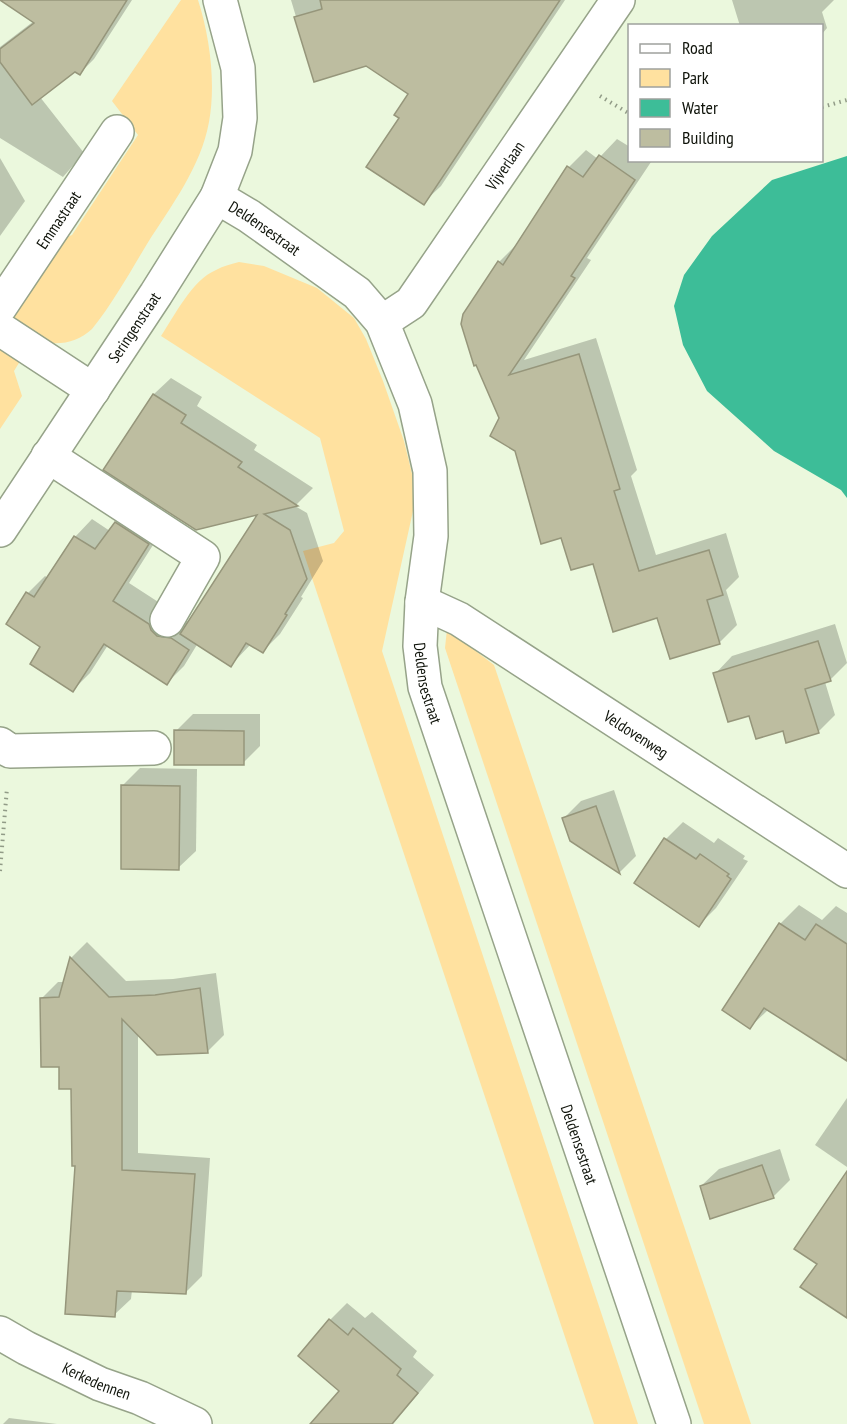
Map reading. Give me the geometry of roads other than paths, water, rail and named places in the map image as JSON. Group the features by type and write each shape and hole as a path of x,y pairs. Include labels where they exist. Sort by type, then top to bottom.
{"street":[{"name":"Deldensestraat","path":"220,0 238,68 240,118 236,152 217,197 249,216 357,293 382,322 415,404 430,471 431,536 422,602 420,646 425,687 674,1424"},
{"name":"Vijverlaan","path":"382,322 411,303 618,0"},
{"name":"Emmastraat","path":"0,307 117,132"},
{"name":"Seringenstraat","path":"0,530 217,197"},
{"path":"0,329 93,390"},
{"path":"48,456 203,557 167,620"},
{"name":"Veldovenweg","path":"422,602 459,619 847,871"},
{"path":"5,748 154,748"},
{"name":"Kerkedennen","path":"0,1333 100,1384 140,1398 195,1424"}],"water":[{"path":"847,156 847,498 841,490 774,451 707,391 683,345 674,306 684,275 712,236 772,180"}]}
